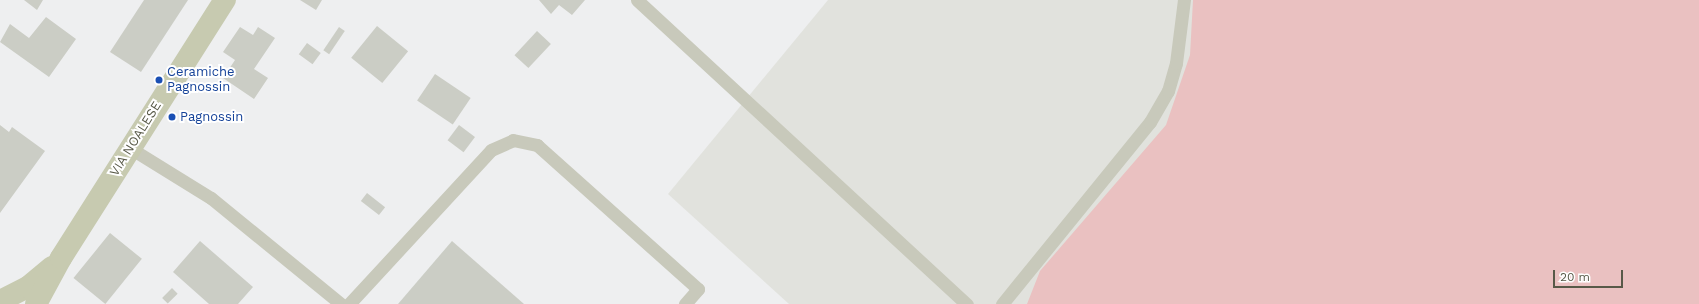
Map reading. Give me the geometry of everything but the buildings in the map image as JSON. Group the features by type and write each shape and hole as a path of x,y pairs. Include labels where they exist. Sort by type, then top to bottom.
{"main road":[{"name":"VIA NOALESE","path":"36,304 61,258 225,0"},
{"name":"VIA NOALESE","path":"0,301 28,287 61,258"}],"lane":[{"path":"637,0 967,304"},
{"path":"1002,304 1150,122 1168,91 1176,63 1184,0"},
{"path":"349,304 491,150 513,140 537,145 698,289 685,304"},
{"path":"130,148 211,198 341,304"}],"shaded area":[{"path":"828,0 1699,0 1699,304 789,304 668,194"},
{"path":"1193,0 1699,0 1699,304 1027,304 1040,271 1166,125 1190,55"}],"place":[{"name":"Ceramiche Pagnossin","path":"159,80"},
{"name":"Pagnossin","path":"172,117"}]}
